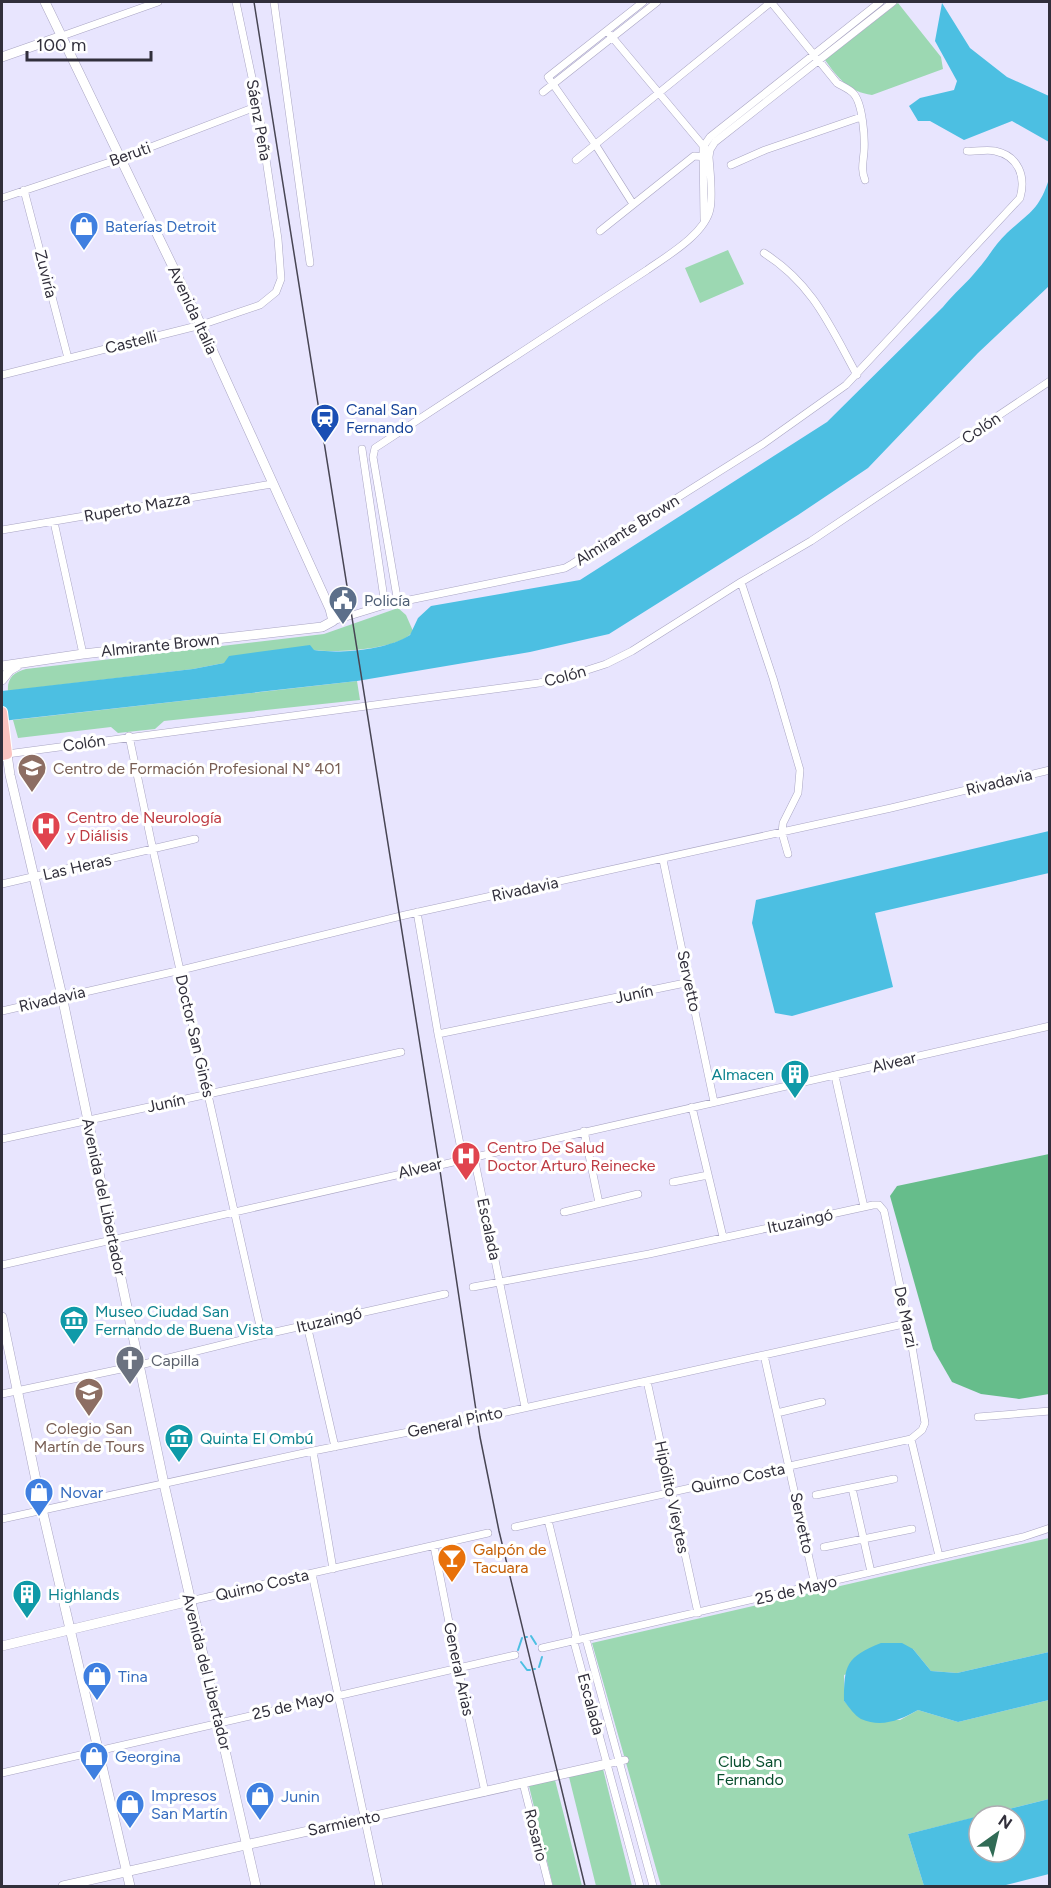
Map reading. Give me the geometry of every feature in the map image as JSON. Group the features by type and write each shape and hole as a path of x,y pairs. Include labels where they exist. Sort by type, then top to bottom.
{"main road":[{"path":"2,712 4,754"}],"street":[{"name":"Avenida Italia","path":"45,2 201,325 330,609 333,621"},
{"path":"2,57 158,2"},
{"name":"Sáenz Peña","path":"236,2 258,106 278,239 281,279 276,292 260,304"},
{"path":"274,2 310,263"},
{"path":"633,204 548,77 643,2"},
{"path":"543,92 657,2"},
{"path":"576,160 771,2 837,83 853,92 856,97 861,117 864,151 862,172 865,180"},
{"path":"600,231 694,156 706,152 880,2"},
{"path":"816,57 893,2"},
{"path":"398,603 373,457 375,448 647,270 702,228 706,152 607,31"},
{"name":"Beruti","path":"2,198 122,158 258,106"},
{"path":"731,165 765,150 861,117"},
{"name":"Almirante Brown","path":"2,666 83,654 322,627 333,621 385,605 565,568 763,444 857,375 1020,198 1023,175 1013,160 994,151 967,151"},
{"name":"Zuviría","path":"24,190 68,358"},
{"path":"764,253 780,263 813,296 857,375"},
{"name":"Castelli","path":"2,375 201,325 260,304"},
{"name":"Colón","path":"4,754 539,683 606,664 632,651 811,541 1050,381"},
{"path":"362,449 385,605"},
{"name":"Ruperto Mazza","path":"2,530 272,484"},
{"path":"54,522 83,654"},
{"path":"741,582 800,770 798,793 783,823 782,833 788,854"},
{"path":"2,680 10,670 21,663"},
{"name":"Doctor San Ginés","path":"129,736 262,1335"},
{"name":"Avenida del Libertador","path":"4,754 62,996 164,1484 256,1887"},
{"name":"Rivadavia","path":"2,1011 417,912 663,860 1050,770"},
{"name":"Las Heras","path":"2,884 195,839"},
{"name":"Servetto","path":"663,860 714,1102"},
{"path":"417,912 463,1159"},
{"name":"Junín","path":"438,1034 690,982"},
{"name":"Alvear","path":"2,1265 1050,1026"},
{"name":"Junín","path":"2,1139 401,1052"},
{"path":"835,1076 864,1207"},
{"path":"692,1107 723,1237"},
{"path":"584,1131 599,1203"},
{"name":"Escalada","path":"474,1156 525,1407"},
{"path":"673,1182 708,1175"},
{"path":"564,1212 638,1194"},
{"name":"Ituzaingó","path":"472,1287 649,1254 879,1205"},
{"name":"De Marzi","path":"879,1205 884,1211 908,1323 925,1423 922,1430"},
{"name":"Ituzaingó","path":"2,1394 140,1365 445,1294"},
{"path":"2,1317 42,1509 130,1887"},
{"name":"General Pinto","path":"2,1519 908,1323"},
{"path":"307,1325 335,1447"},
{"name":"Servetto","path":"764,1355 815,1585"},
{"name":"Hipólito Vieytes","path":"647,1381 698,1613"},
{"path":"777,1413 822,1402"},
{"path":"978,1417 1050,1411"},
{"name":"Quirno Costa","path":"515,1527 911,1439 922,1430"},
{"path":"911,1439 939,1556"},
{"path":"312,1451 333,1569"},
{"path":"816,1495 894,1479"},
{"path":"852,1488 872,1572"},
{"name":"Escalada","path":"548,1520 576,1635 574,1641 640,1887"},
{"name":"25 de Mayo","path":"542,1648 1023,1537 1050,1528"},
{"path":"824,1547 912,1529"},
{"name":"Quirno Costa","path":"2,1646 488,1533"},
{"name":"General Arias","path":"434,1546 485,1792"},
{"path":"312,1574 379,1887"},
{"name":"Escalada","path":"586,1639 622,1760 653,1887"},
{"name":"25 de Mayo","path":"2,1773 516,1655"},
{"name":"Sarmiento","path":"63,1887 622,1760"},
{"name":"Rosario","path":"524,1783 549,1887"}],"green space":[{"path":"898,3 941,57 943,69 872,95 857,91 840,78 825,60"},
{"path":"728,250 744,284 700,303 685,268"},
{"path":"398,608 406,615 413,631 406,637 382,646 337,651 314,650 193,669 8,691 12,676 26,669 324,634"},
{"path":"357,681 360,700 164,721 155,729 118,733 111,727 18,738 13,720"},
{"path":"1049,1154 1049,1394 1019,1399 981,1394 952,1382 933,1349 890,1196 897,1186"},
{"name":"Club San Fernando","path":"1049,1538 1049,1652 957,1673 931,1671 913,1649 844,1675 844,1701 860,1718 900,1720 918,1710 958,1722 1049,1700 1049,1799 1027,1804 967,1804 967,1819 908,1834 924,1886 661,1886 592,1643"},
{"path":"603,1769 632,1886 596,1886 569,1777"},
{"path":"555,1780 582,1886 553,1886 529,1786"}],"water":[{"path":"942,3 970,48 1007,77 1049,96 1049,142 1012,121 964,140 930,121 918,121 909,106 920,98 954,90 957,81 935,41"},
{"path":"1049,179 1049,286 978,353 868,468 609,634 530,652 357,681 2,721 2,691 193,669 224,663 229,656 310,645 314,650 363,650 389,644 410,635 418,618 431,606 580,580 827,422 943,307 974,274 1003,237 1033,210"},
{"path":"1049,831 1049,873 875,913 893,987 792,1016 775,1013 752,923 756,900"},
{"path":"881,1643 902,1643 913,1649 931,1671 957,1673 1049,1652 1049,1700 958,1722 918,1710 891,1722 869,1722 854,1714 844,1701 846,1671 849,1664 860,1653"},
{"path":"1049,1799 1049,1874 1002,1886 924,1886 908,1834 967,1819 967,1864 1027,1864 1027,1804"}],"waterway":[{"path":"531,1636 536,1644"},
{"path":"518,1650 522,1638"},
{"path":"539,1667 542,1657"},
{"path":"521,1662 527,1670 530,1670"}],"tram line":[{"path":"254,2 439,1164 480,1437 499,1531 585,1886"}],"place":[{"name":"Baterías Detroit","path":"84,252"},
{"name":"Canal San Fernando","path":"325,444"},
{"name":"Policía","path":"343,626"},
{"name":"Centro de Formación Profesional N° 401","path":"32,794"},
{"name":"Centro de Neurología y Diálisis","path":"46,852"},
{"name":"Almacen","path":"795,1100"},
{"name":"Centro De Salud Doctor Arturo Reinecke","path":"466,1182"},
{"name":"Museo Ciudad San Fernando de Buena Vista","path":"74,1346"},
{"name":"Capilla","path":"130,1386"},
{"name":"Colegio San Martín de Tours","path":"89,1418"},
{"name":"Quinta El Ombú","path":"179,1464"},
{"name":"Novar","path":"39,1518"},
{"name":"Galpón de Tacuara","path":"452,1584"},
{"name":"Highlands","path":"27,1620"},
{"name":"Tina","path":"97,1702"},
{"name":"Georgina","path":"94,1782"},
{"name":"Junin","path":"260,1822"},
{"name":"Impresos San Martín","path":"130,1830"}]}
